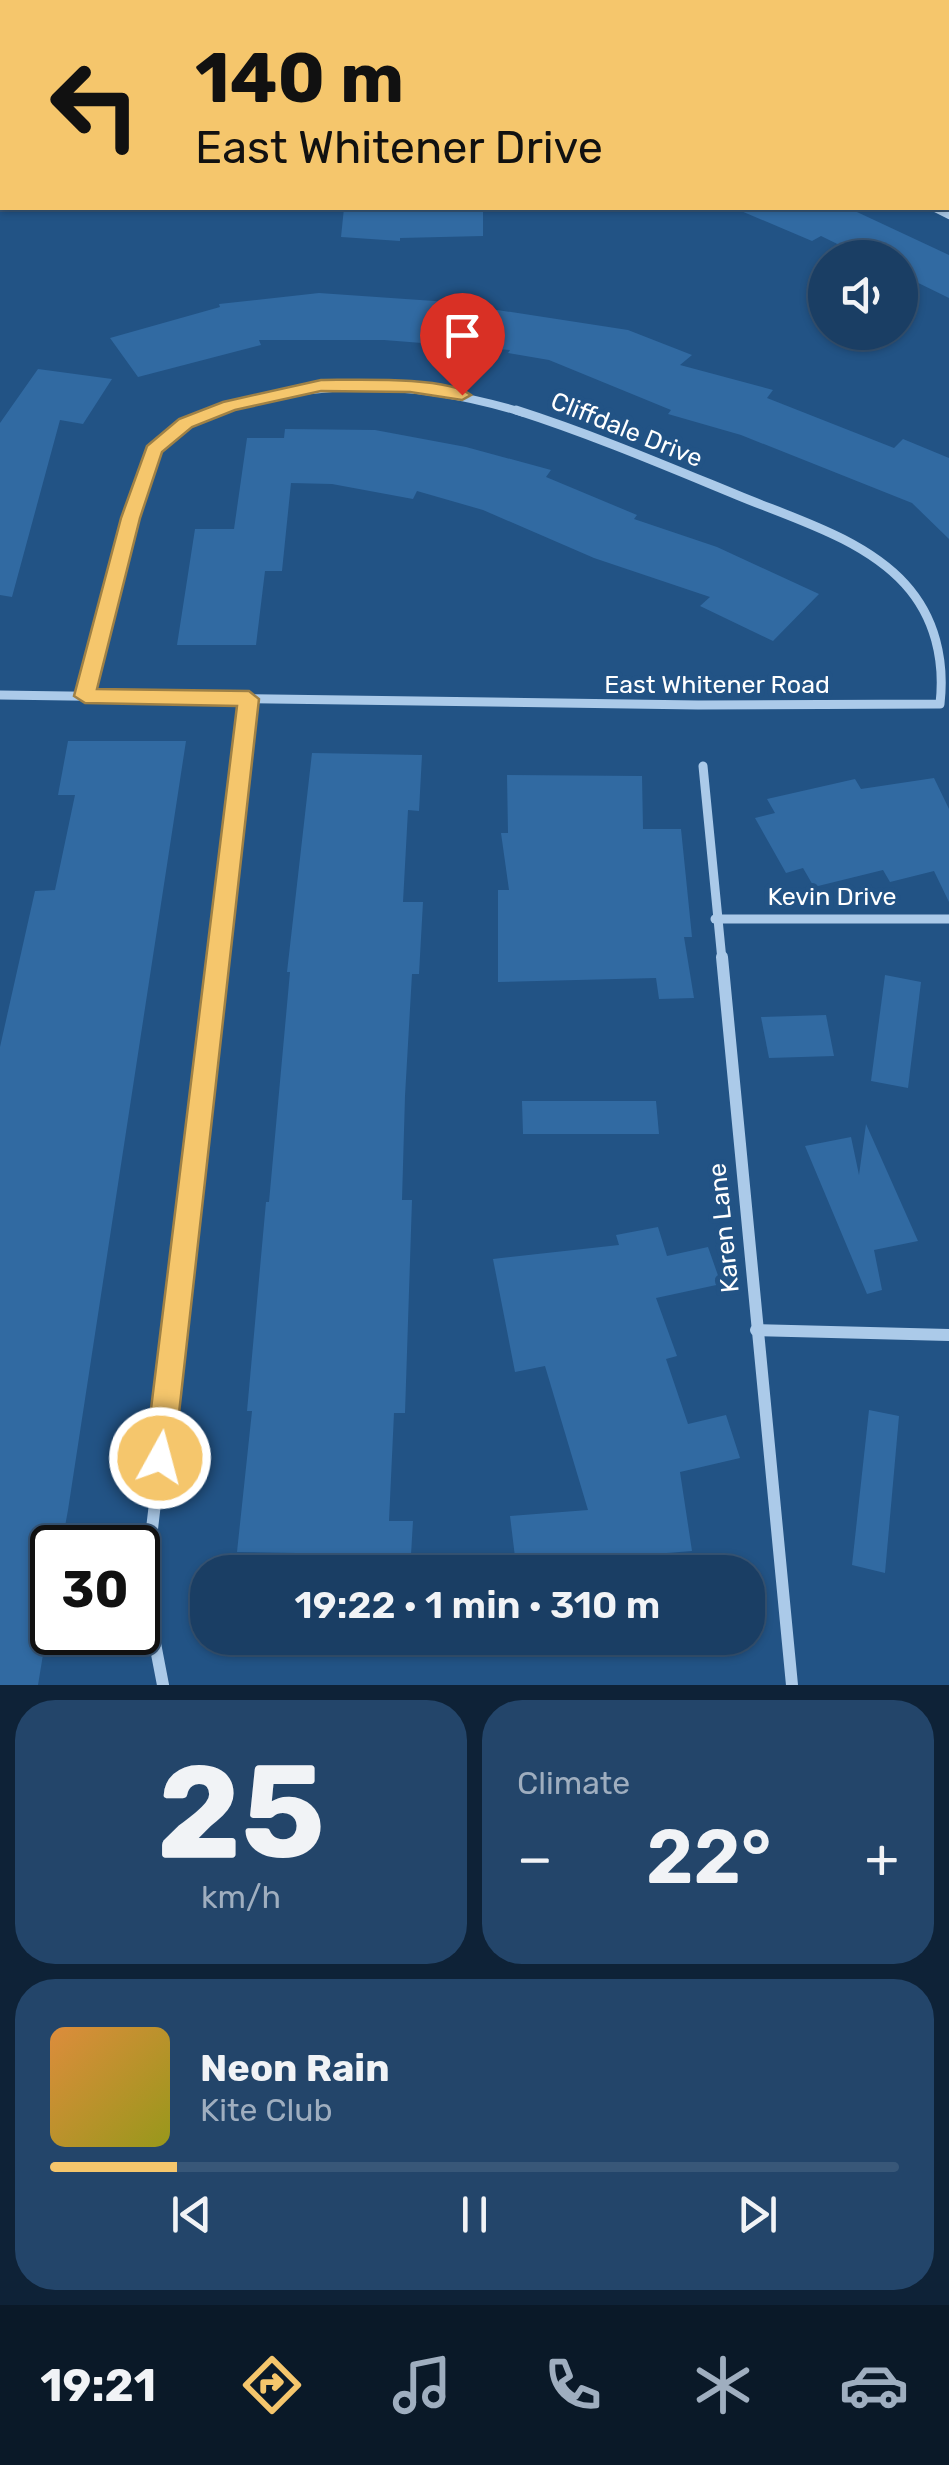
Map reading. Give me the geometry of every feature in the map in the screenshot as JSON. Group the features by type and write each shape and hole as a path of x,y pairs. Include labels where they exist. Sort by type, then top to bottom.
{"street":[{"name":"Cliffdale Drive","path":"85,696 130,518 154,450 186,423 258,397 321,385 358,384 410,386 523,409 798,521 874,561 905,583 933,624 942,659 940,704"},
{"name":"East Whitener Road","path":"0,696 940,704"},
{"path":"163,1685 152,1633 148,1563 249,699"},
{"name":"Karen Lane","path":"703,766 792,1685"},
{"name":"Kevin Drive","path":"715,919 949,919"},
{"path":"756,1330 949,1334"}],"building":[{"path":"344,210 483,210 483,236 400,241 341,237"},
{"path":"739,210 860,210 857,212 917,240 829,240 821,236 810,240"},
{"path":"918,241 949,255 949,298 918,283"},
{"path":"319,293 492,305 491,309 628,330 692,355 680,365 773,390 767,398 894,448 903,439 949,458 949,539 912,503 741,435 668,414 671,410 549,360 508,353 510,350 384,340 259,340 261,345 138,377 110,338 220,307 219,304"},
{"path":"38,369 112,379 83,424 60,420 12,597 0,595 0,423"},
{"path":"285,429 375,430 466,447 551,470 546,477 637,515 634,519 717,547 819,594 773,641 700,606 710,597 594,558 483,510 417,491 413,499 332,484 291,483 282,571 265,571 256,645 177,645 195,529 234,529 247,438 284,438"},
{"path":"68,741 186,741 65,1525 30,1525 30,1655 43,1655 38,1685 0,1685 0,1047 35,891 55,890 75,795 58,795"},
{"path":"312,753 422,755 419,811 408,810 403,902 423,902 419,974 412,974 405,1096 402,1200 412,1200 405,1413 394,1413 389,1521 413,1521 411,1555 237,1552 287,972"},
{"path":"507,775 642,776 643,829 681,829 692,937 684,937 694,998 659,999 656,978 498,982 498,890 509,890 501,833 508,833"},
{"path":"934,778 949,809 949,902 934,871 890,882 883,870 814,887 803,868 786,873 755,818 775,813 767,799 855,779 861,789"},
{"path":"885,975 921,982 908,1088 871,1081"},
{"path":"826,1015 834,1056 769,1058 761,1017"},
{"path":"522,1101 656,1101 659,1134 523,1134"},
{"path":"866,1124 918,1241 874,1250 882,1290 867,1294 805,1146 851,1137 859,1175"},
{"path":"658,1227 667,1256 708,1247 721,1284 656,1298 677,1356 666,1359 688,1424 726,1415 740,1458 680,1472 692,1551 515,1555 510,1516 588,1510 545,1366 515,1372 493,1259 619,1245 616,1235"},
{"path":"869,1410 899,1416 885,1573 852,1565"}],"route":[{"path":"160,1458 249,699 85,696 130,518 154,450 186,423 230,406 321,385 410,386 462,395"}]}
